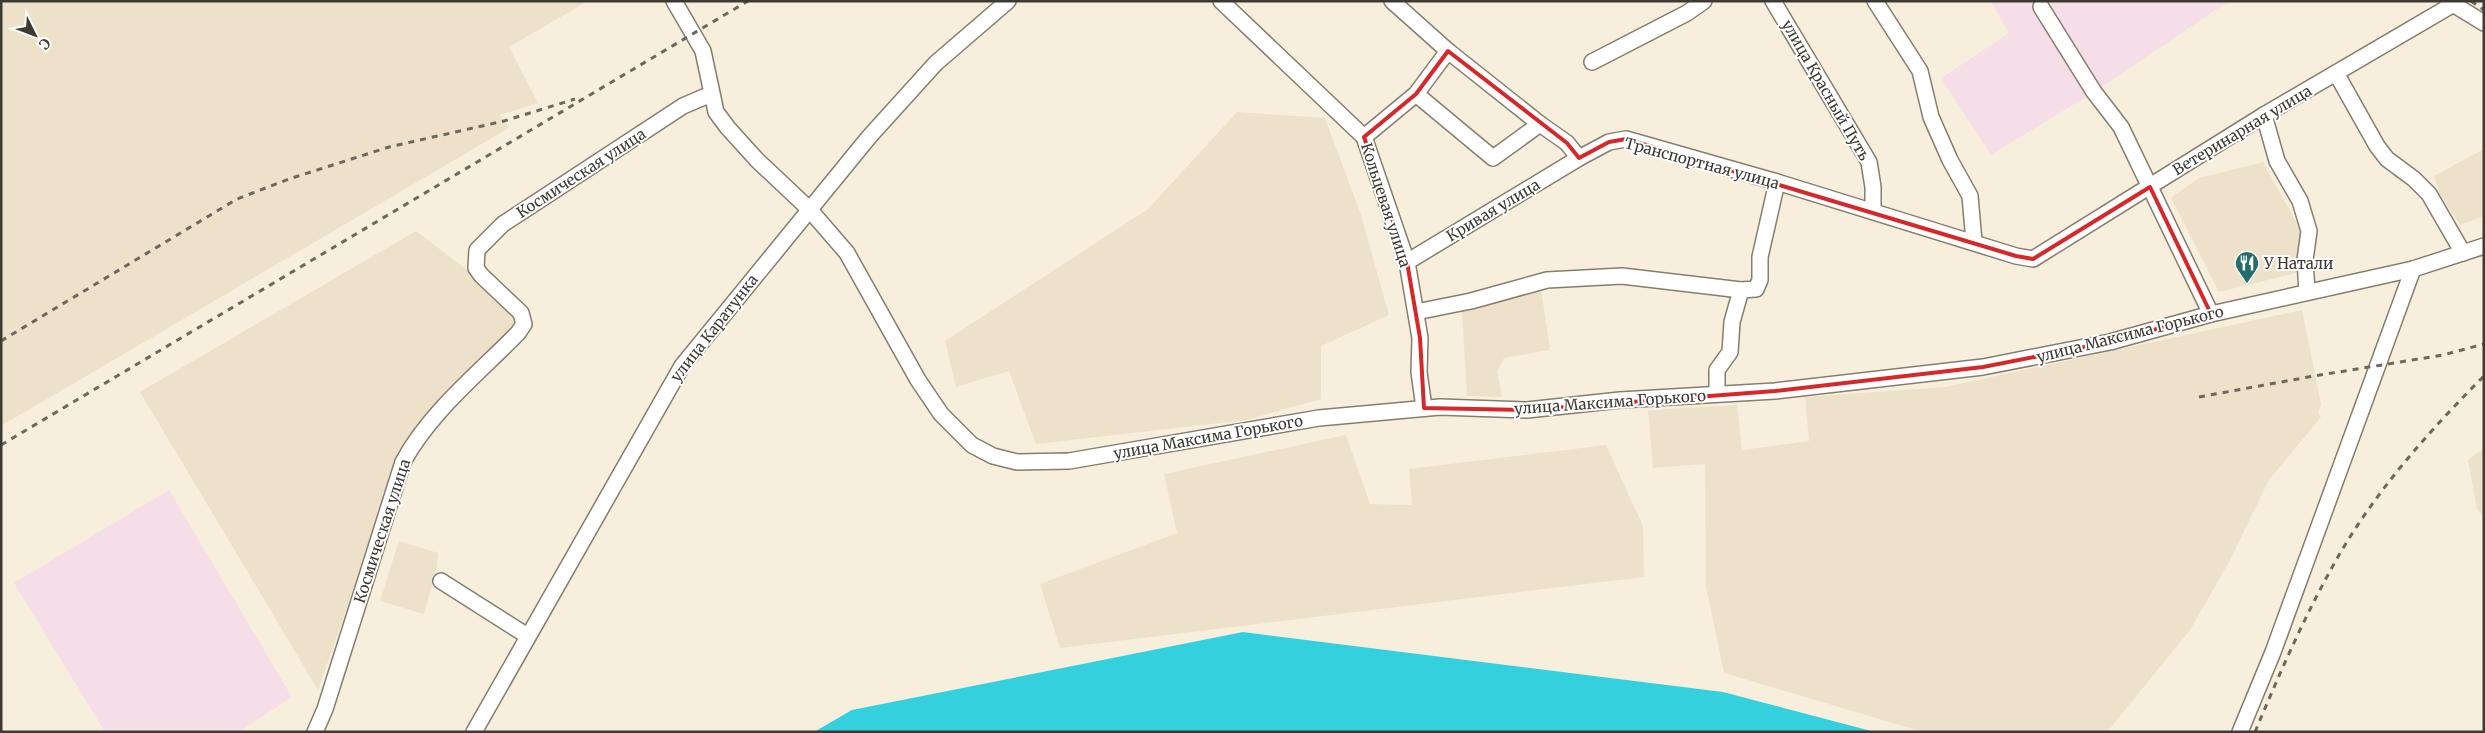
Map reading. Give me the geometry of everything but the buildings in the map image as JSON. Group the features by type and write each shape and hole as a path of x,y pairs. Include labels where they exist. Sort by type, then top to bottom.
{"street":[{"name":"улица Максима Горького","path":"674,1 703,51 716,112 757,160 809,209 847,253 918,380 941,414 972,445 994,456 1017,462 1070,461 1319,418 1424,408 1527,410 1620,400 1775,391 1982,367 2110,342 2211,314 2414,269 2484,246"},
{"name":"улица Каратунка","path":"474,732 526,635 682,366 868,137 936,63 1008,1"},
{"name":"Кольцевая улица","path":"1221,1 1364,137 1407,262 1420,338 1419,372 1424,408"},
{"path":"1592,62 1687,13 1704,1"},
{"name":"улица Красный Путь","path":"1774,1 1869,162 1874,211"},
{"path":"1875,1 1920,71 1932,117 1950,160 1970,196 1974,242"},
{"path":"1399,3 1448,51 1566,143 1579,158"},
{"path":"2450,3 2484,23"},
{"name":"Ветеринарная улица","path":"2033,259 2264,115 2450,3"},
{"path":"2041,8 2094,92 2121,128 2211,314"},
{"path":"1364,137 1416,94 1448,51"},
{"path":"2336,73 2387,159 2429,194 2463,253"},
{"name":"Космическая улица","path":"315,732 325,709 403,462 413,444 456,396 518,333 524,324 521,313 480,275 476,268 477,250 502,224 683,106 711,94"},
{"path":"1416,94 1494,158 1540,124"},
{"path":"2264,115 2277,161 2300,201 2309,231 2305,260 2307,292"},
{"name":"Транспортная улица","path":"1579,158 1609,142 1626,139 1874,211 2016,256 2033,259"},
{"name":"Кривая улица","path":"1407,262 1579,158"},
{"path":"1416,312 1471,301 1547,280 1622,276 1742,290 1756,289 1760,280 1760,257 1777,182"},
{"path":"2240,731 2272,652 2414,269"},
{"path":"1717,394 1718,370 1730,352 1732,322 1742,290"},
{"path":"441,581 526,635"}],"highlighted area":[{"path":"1448,51 1567,143 1579,158 1609,142 1626,139 2016,256 2033,259 2150,187 2211,314 2110,342 1983,367 1775,391 1527,410 1424,408 1420,338 1407,262 1364,137 1416,94"}],"shaded area":[{"path":"1,1 588,1 509,47 538,103 500,115 509,128 1,426"},
{"path":"1990,1 2229,1 2094,92 1991,155 1941,78 2009,33"},
{"path":"1237,112 1325,118 1361,215 1389,315 1321,346 1321,399 1246,420 1036,444 1009,371 956,387 945,341 1148,209"},
{"path":"2484,149 2484,216 2460,225 2440,194 2434,176"},
{"path":"2263,162 2301,231 2296,273 2219,292 2171,198 2199,178"},
{"path":"416,231 470,272 519,319 404,446 318,690 140,392"},
{"path":"1541,288 1550,350 1504,358 1497,371 1502,397 1467,396 1462,312"},
{"path":"2302,310 2321,404 2318,413 2321,417 2269,480 2229,562 2190,630 2107,732 1923,732 1724,673 1706,587 1705,464 1653,468 1648,410 1737,405 1742,450 1809,441 1805,397 1945,387"},
{"path":"1346,435 1370,504 1412,505 1409,469 1606,445 1643,526 1644,577 1060,648 1040,584 1177,533 1164,474"},
{"path":"2484,448 2484,517 2477,509 2468,460"},
{"path":"169,490 292,697 239,732 105,732 14,583"},
{"path":"399,541 438,553 437,567 424,614 380,601"}],"water":[{"path":"1243,632 1723,692 1875,732 814,732 852,710"}],"railway":[{"path":"1,445 748,1"},
{"path":"2471,1 2484,10"},
{"path":"1,341 237,199 289,179 389,147 504,121 575,99"},
{"path":"2199,397 2443,355 2484,344"},
{"path":"2255,732 2306,617 2357,526 2408,458 2484,376"}],"place":[{"name":"У Натали","path":"2247,284"}]}
